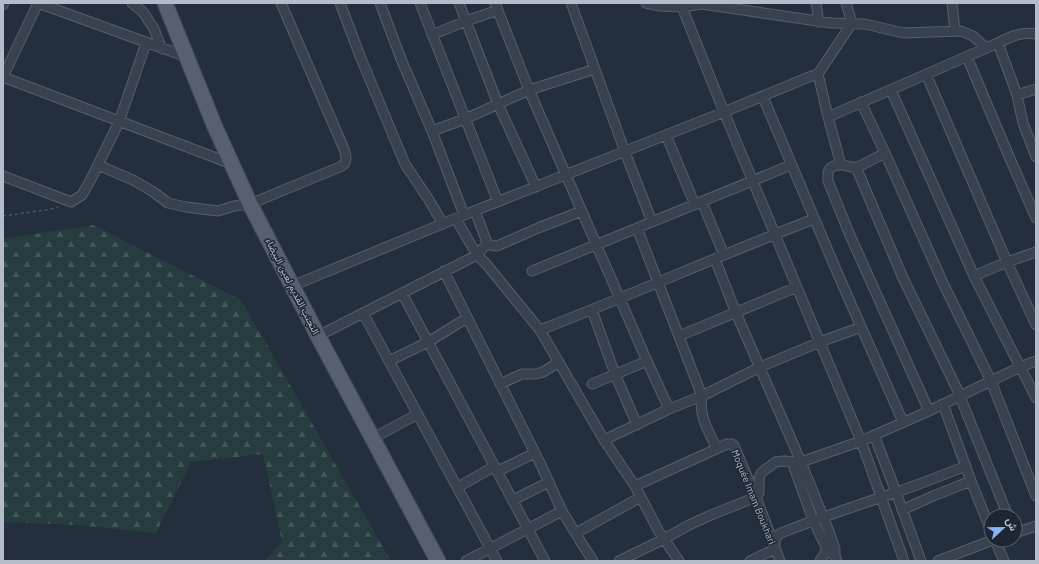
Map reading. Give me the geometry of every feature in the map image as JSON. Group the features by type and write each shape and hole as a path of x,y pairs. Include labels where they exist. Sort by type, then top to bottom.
{"main road":[{"name":"التجنب القديم لعين البيضاء","path":"165,3 215,127 234,165 250,204 318,336 438,561"}],"street":[{"path":"186,57 38,3 3,77 234,165"},
{"path":"132,3 143,12 147,18 154,29 162,49"},
{"path":"98,165 133,180 152,191 168,203 218,211 234,206 250,204 345,164 347,160 344,149 281,3"},
{"path":"340,3 360,56 405,164 443,224"},
{"path":"380,3 401,59 432,131 460,217 477,255 487,265 540,330 604,440 641,497 664,539 679,561"},
{"path":"420,3 498,202"},
{"path":"459,3 498,104 536,187"},
{"path":"571,3 652,222"},
{"path":"646,3 660,6 682,7 702,4 818,22 865,24 903,34 961,31 973,36 986,48"},
{"path":"816,3 818,22"},
{"path":"846,3 852,23"},
{"path":"952,3 955,31"},
{"path":"432,35 497,6 529,90 669,409"},
{"path":"682,7 860,441 904,561"},
{"path":"292,286 818,74 852,23"},
{"path":"828,117 1015,35 1026,33 1036,34"},
{"path":"3,176 71,202 78,199 92,178 119,122 146,43"},
{"path":"998,43 1017,96 1023,123 1036,157"},
{"path":"967,57 1036,218"},
{"path":"432,131 465,119 529,90 594,68"},
{"path":"818,74 841,165"},
{"path":"926,74 1007,262 1036,325"},
{"path":"1017,96 1036,89"},
{"path":"891,90 974,276 1036,398"},
{"path":"763,97 814,219 903,422"},
{"path":"861,102 943,283 992,381 1036,496"},
{"path":"666,135 724,255"},
{"path":"885,153 856,167 841,165 830,168 827,174 828,181 849,233 929,411"},
{"path":"532,271 753,182 791,165"},
{"path":"856,167 903,278 960,396 1005,508"},
{"path":"475,211 488,245"},
{"path":"318,336 477,255 484,247 488,245 497,246 582,211"},
{"path":"540,330 814,219"},
{"path":"637,228 702,396 700,405 703,418 717,449"},
{"path":"974,276 1036,252"},
{"path":"715,258 736,313 801,462 833,544 836,558"},
{"path":"444,271 535,453 562,511 593,561"},
{"path":"679,336 797,287"},
{"path":"402,293 545,561"},
{"path":"592,310 615,374 637,425"},
{"path":"363,313 497,561"},
{"path":"389,362 428,342 467,318"},
{"path":"604,440 669,409 702,396 760,367 861,327"},
{"path":"592,384 647,361"},
{"path":"619,561 689,525 756,497 759,493 759,479 761,473 776,462 801,462 860,441 929,411 1020,367 1036,361"},
{"path":"500,384 522,374 536,374 543,372 559,362"},
{"path":"943,404 983,511"},
{"path":"373,438 418,414"},
{"path":"874,435 921,561"},
{"name":"Moquée Imam Boukhari","path":"634,486 730,443 733,444 756,497 780,561"},
{"path":"458,488 496,469 535,453"},
{"path":"792,462 813,520 827,549 836,558"},
{"path":"750,561 775,549 775,538 778,535 813,520 896,492 966,466"},
{"path":"512,500 548,482"},
{"path":"902,510 933,496 971,482"},
{"path":"576,533 641,497"},
{"path":"466,561 562,511"},
{"path":"1023,532 1035,530"},
{"path":"938,561 983,544"},
{"path":"998,548 1004,561"},
{"path":"820,561 827,549"}],"path":[{"path":"3,216 46,210 71,202"}],"green space":[{"path":"93,225 241,300 391,561 265,561 282,541 263,454 191,462 156,533 76,525 3,522 3,239"}]}
